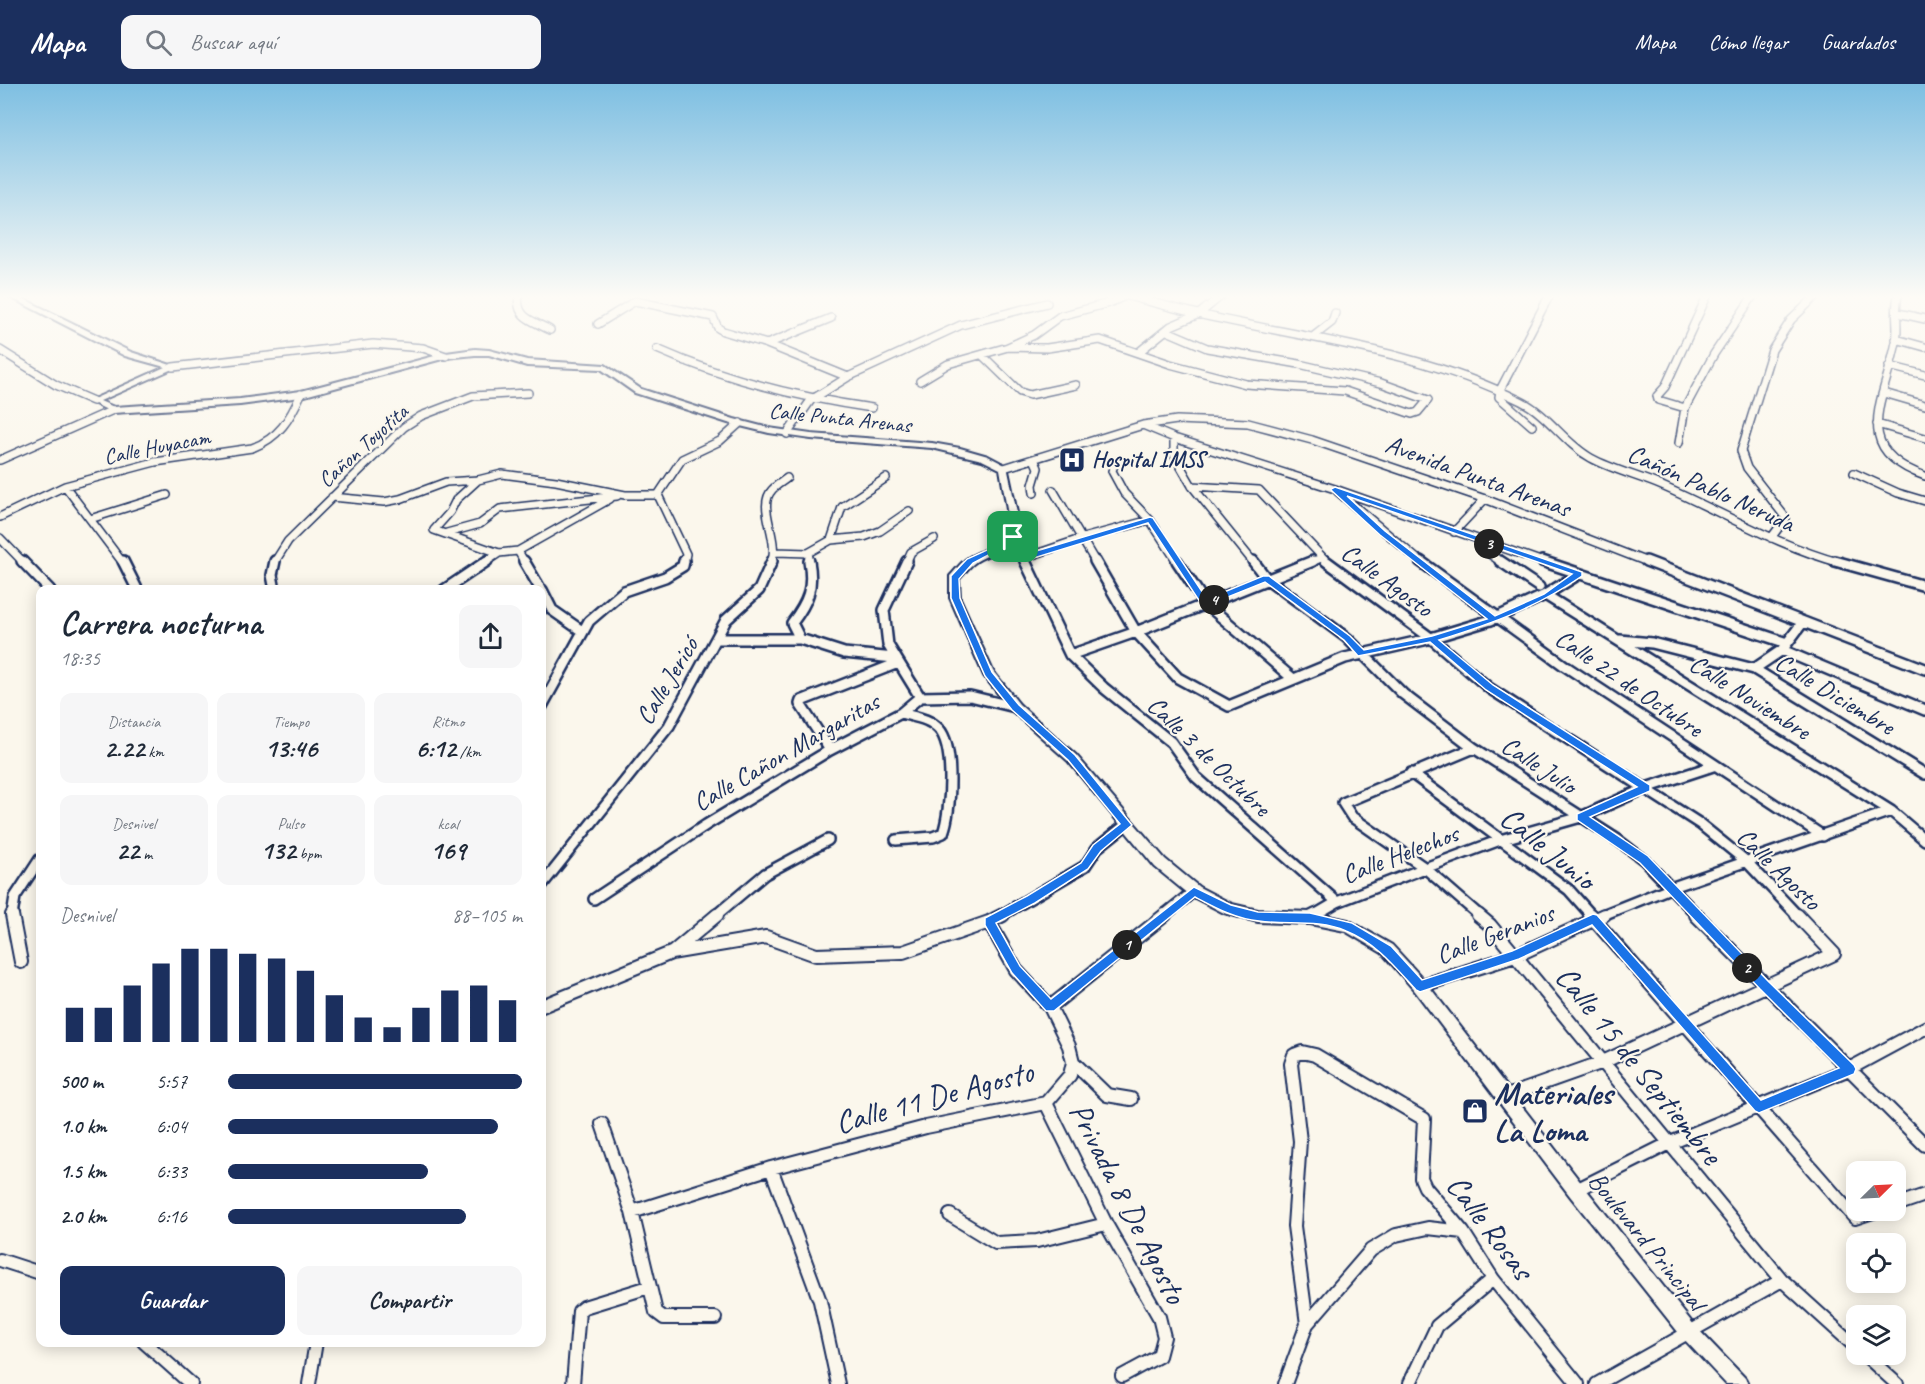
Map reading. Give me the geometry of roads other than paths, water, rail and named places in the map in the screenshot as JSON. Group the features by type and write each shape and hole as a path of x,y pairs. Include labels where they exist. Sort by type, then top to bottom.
{"street":[{"path":"11,357 56,385 112,410"},
{"path":"137,357 173,367"},
{"path":"93,401 173,367 263,357"},
{"name":"Calle Punta Arenas","path":"112,410 240,402 301,394 443,357"},
{"name":"Calle Punta Arenas","path":"501,357 527,363 602,368 612,371 638,391 740,423 787,434 921,445 964,452 997,463 1004,468"},
{"path":"673,357 693,366 811,399 872,408"},
{"path":"798,357 848,377"},
{"path":"787,434 811,399 848,377 892,357"},
{"path":"920,381 948,364 980,357"},
{"path":"984,357 1020,392 1030,395 1076,385"},
{"path":"1151,357 1170,364 1246,384 1345,391 1412,414 1418,412 1428,400 1381,383 1257,357"},
{"name":"Cañón Pablo Neruda","path":"1402,357 1427,361 1500,390 1536,410 1581,452 1592,459 1661,485 1771,538 1809,554 1925,586"},
{"path":"1517,357 1500,390 1499,397 1532,426"},
{"path":"1679,357 1665,387 1657,396 1658,400 1685,408"},
{"path":"1678,442 1685,408 1713,357"},
{"path":"1770,357 1741,451 1748,468 1786,518 1771,538"},
{"path":"1891,357 1877,424 1879,442 1892,460 1925,476"},
{"path":"1889,366 1925,375"},
{"name":"Cañon Toyotita","path":"273,585 270,574 272,562 288,541 404,427 421,416 473,396 528,393"},
{"path":"1884,393 1925,405"},
{"name":"Calle Huyacam","path":"0,517 65,486 155,462 252,448 267,443 281,433 301,394"},
{"path":"0,460 112,410"},
{"name":"Avenida Punta Arenas","path":"1004,468 1143,425 1177,420 1248,423 1312,440 1485,499 1925,669"},
{"path":"658,495 682,459 720,441 740,423"},
{"path":"1877,424 1925,438"},
{"path":"1143,425 1174,438 1335,489 1784,646 1925,710"},
{"name":"Calle Julio","path":"1174,438 1173,455 1192,486 1266,578 1347,638 1404,694 1474,748 1644,860 1764,985 1925,1145"},
{"path":"1034,459 1038,468 1033,485 1034,494"},
{"path":"1114,465 1112,471 1124,493 1150,520 1205,603 1292,678"},
{"path":"1004,468 1015,527 1013,537"},
{"path":"1854,473 1898,493 1925,501"},
{"path":"332,497 384,502 400,499 446,482 478,480 502,474 556,481 625,495"},
{"path":"717,639 726,620 759,590 776,552 766,508 770,491 787,478"},
{"path":"831,540 842,507 886,478"},
{"path":"478,480 456,500 450,512 434,530 499,553 518,551 615,496"},
{"path":"65,486 122,560 134,585"},
{"name":"Calle Agosto","path":"1192,486 1259,490 1321,558 1432,639 1489,688 1700,824 1747,861 1834,954 1764,985"},
{"name":"Calle 22 de Octubre","path":"1335,489 1383,533 1495,620 1713,766 1823,836"},
{"path":"1053,490 1136,632 1178,678 1229,706 1292,678 1362,653 1432,639 1495,620 1547,596 1579,574"},
{"path":"90,519 167,495"},
{"path":"447,533 480,524 500,509 625,495 658,495"},
{"path":"546,698 589,621 624,591 665,577 683,566 686,554 658,495"},
{"path":"1454,532 1485,499"},
{"path":"776,552 808,553 831,540 864,537 880,531 909,511"},
{"path":"1024,558 1083,538 1150,520"},
{"name":"Calle 3 de Octubre","path":"1013,537 1070,655 1104,688 1171,742 1196,777 1337,902"},
{"name":"Boulevard Principal","path":"1013,537 1001,547 970,561 954,578 955,598 988,673 1015,707 1072,758 1160,863 1194,891 1229,909 1258,916 1310,918 1348,926 1387,950 1420,986 1576,1190 1688,1331 1739,1384"},
{"path":"0,538 45,585"},
{"path":"920,697 888,645 884,610 911,552 934,539"},
{"path":"1478,540 1485,551 1539,587"},
{"path":"518,551 538,585"},
{"path":"451,585 499,553"},
{"path":"800,639 792,623 811,595 812,580 808,553"},
{"path":"1070,655 1136,632 1266,578 1321,558"},
{"name":"Calle Noviembre","path":"1547,596 1891,811 1925,840"},
{"path":"546,599 552,609 582,631"},
{"path":"1754,669 1784,646 1803,622"},
{"name":"Calle Jericó","path":"546,880 669,726 717,639 800,639 844,653 896,660"},
{"name":"Calle Diciembre","path":"1617,639 1652,643 1754,669 1925,774"},
{"path":"830,750 800,704 801,701 896,660"},
{"name":"Calle Cañon Margaritas","path":"594,899 706,825 830,750 901,713 920,697 970,696 1015,707"},
{"path":"896,840 933,837 943,832 946,825 950,756 944,737 933,723 901,713"},
{"path":"1411,773 1474,748"},
{"name":"Calle Helechos","path":"1310,918 1337,902 1425,868 1500,840 1581,817 1646,788 1713,766"},
{"name":"Calle 15 de Septiembre","path":"1411,773 1342,803 1352,817 1425,868 1484,919 1782,1280 1846,1338"},
{"name":"Calle Junio","path":"1411,773 1500,840 1548,872 1569,890 1846,1208"},
{"name":"Calle Geranios","path":"1420,986 1515,956 1593,919 1670,888 1891,811"},
{"path":"546,1004 671,953 766,937 816,955 903,952 989,922 1031,900 1085,866 1097,848 1127,825"},
{"path":"671,953 765,874 828,840"},
{"path":"21,962 11,915 12,899 21,882 36,864"},
{"path":"1050,1007 1194,891"},
{"path":"989,922 1016,970 1050,1007 1069,1046 1073,1062 1107,1095 1131,1099"},
{"path":"1504,1097 1603,1062 1764,985"},
{"path":"1576,1190 1668,1144 1849,1069 1925,1028"},
{"name":"Calle Rosas","path":"1307,1324 1294,1226 1300,1141 1291,1064 1294,1055 1302,1052 1315,1055 1424,1119 1421,1178 1425,1187 1463,1232 1493,1279 1578,1384"},
{"name":"Calle 11 De Agosto","path":"632,1212 771,1168 926,1127 1046,1103 1070,1075 1073,1062"},
{"name":"Privada 8 De Agosto","path":"1046,1103 1106,1224 1159,1317 1164,1337 1159,1356 1122,1376"},
{"path":"602,1124 632,1212 656,1312 664,1318 715,1318"},
{"path":"771,1168 820,1301 838,1384"},
{"path":"1906,1202 1925,1195"},
{"path":"950,1215 996,1243 1037,1241 1106,1224"},
{"path":"1285,1384 1307,1324 1371,1250 1396,1236 1428,1228 1463,1232"},
{"path":"0,1260 36,1272"},
{"path":"1410,1383 1437,1326 1493,1279"},
{"path":"1597,1384 1782,1280"},
{"path":"573,1384 579,1311 584,1307 649,1287"},
{"path":"150,1347 191,1384"},
{"path":"309,1384 315,1347"},
{"path":"1876,1365 1897,1384"}],"place":[{"name":"Hospital IMSS","path":"1072,460"},
{"name":"Materiales La Loma","path":"1475,1111"}]}
